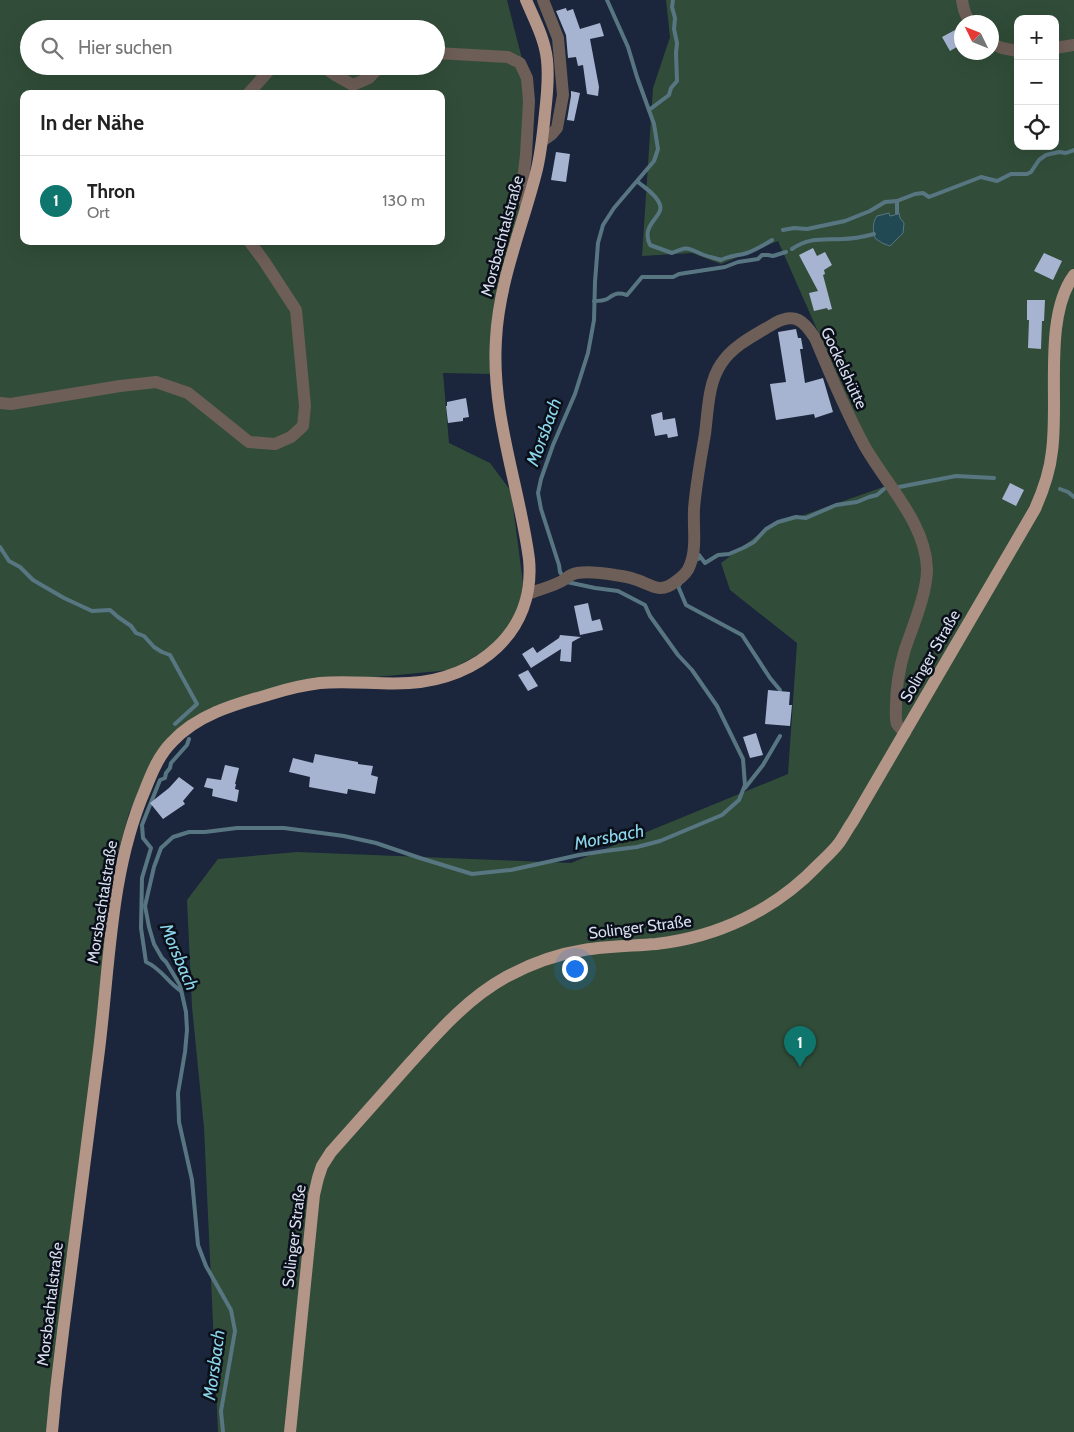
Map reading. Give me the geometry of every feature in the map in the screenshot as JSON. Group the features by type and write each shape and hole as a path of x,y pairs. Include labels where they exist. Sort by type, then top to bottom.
{"main road":[{"name":"Morsbachtalstraße","path":"52,1432 119,878 128,836 156,763 172,741 192,724 215,712 257,698 322,683 338,681 406,684 437,680 461,672 487,656 506,639 519,619 528,594 530,570 528,546 499,414 495,365 496,338 506,274 536,172 542,141 547,95 545,47 526,0"},
{"name":"Solinger Straße","path":"290,1432 313,1204 322,1166 331,1152 455,1014 474,998 505,977 546,960 585,950 687,939 710,933 751,916 794,888 838,844 905,733 1035,509 1041,495 1046,482 1052,451 1056,328 1061,304 1074,275"}],"street":[{"path":"542,141 552,134 556,128 563,95 558,38 543,0"},
{"path":"962,0 966,15"},
{"path":"1059,47 1074,45"},
{"path":"999,47 1014,50"},
{"path":"445,54 508,57 520,63 527,78 529,101 522,188 526,207"},
{"path":"252,90 265,75"},
{"path":"335,75 353,85 372,75"},
{"path":"0,403 11,404 156,382 188,393 249,442 275,444 291,437 303,426 306,406 296,310 252,245"},
{"name":"Gockelshütte","path":"528,594 576,573 615,575 635,579 657,588 663,588 675,583 684,574 689,568 693,554 694,509 697,484 711,394 717,372 727,357 753,336 781,320 796,318 809,329 865,447 912,520 924,546 927,570 926,579 916,618 904,651 896,692 896,722 905,733"}],"shaded area":[{"path":"0,0 507,0 532,98 523,218 492,374 443,373 449,443 490,463 511,491 523,583 519,608 507,629 490,648 450,670 376,677 291,689 208,712 155,760 129,813 110,883 103,986 57,1432 0,1432"},
{"path":"666,0 1074,0 1074,1432 218,1432 204,1128 192,1007 187,900 218,859 297,852 571,863 788,774 797,643 730,590 721,563 767,528 886,486 778,241 721,264 692,253 642,256 653,88 670,37"},
{"path":"889,213 890,216 899,213 904,223 903,233 890,246 875,238 873,229 877,216"}],"building":[{"path":"566,8 567,11 573,9 580,29 600,23 604,36 590,39 599,87 598,96 587,94 583,65 578,66 576,57 568,58 566,35 556,11"},
{"path":"954,31 954,49 950,51 942,37"},
{"path":"571,91 580,93 574,121 567,120"},
{"path":"556,152 570,154 566,182 551,180"},
{"path":"813,248 817,256 825,252 832,265 824,270 825,274 823,275 832,309 828,310 827,308 814,311 809,293 818,291 799,255"},
{"path":"1044,253 1062,261 1053,280 1034,271"},
{"path":"1027,300 1045,300 1041,349 1028,348 1029,320 1027,320"},
{"path":"796,329 798,338 801,338 803,349 800,349 805,383 823,378 833,412 815,418 814,414 776,420 770,384 786,382 778,332"},
{"path":"466,398 469,417 463,418 463,421 448,423 447,402"},
{"path":"662,412 663,420 675,418 678,436 668,438 667,434 655,436 651,415"},
{"path":"1010,483 1024,490 1016,506 1002,499"},
{"path":"588,603 592,621 600,619 603,630 580,635 574,606"},
{"path":"560,635 581,637 572,642 571,662 560,661 561,649 531,668 522,654 533,647 537,653 559,638"},
{"path":"528,670 538,686 528,691 518,675"},
{"path":"768,690 790,692 789,705 792,705 790,726 765,724"},
{"path":"756,733 763,755 750,758 743,737"},
{"path":"315,754 373,766 371,775 378,777 375,794 348,789 347,794 309,787 310,777 289,772 293,758 313,763"},
{"path":"225,765 239,768 235,784 235,789 239,790 237,802 212,796 213,789 204,787 207,778 221,780"},
{"path":"179,777 194,788 183,801 185,804 163,819 150,803 169,788"}],"waterway":[{"name":"Morsbach","path":"223,1432 221,1411 235,1331 231,1310 206,1266 198,1245 192,1180 179,1122 178,1093 185,1052 186,1012 180,985 154,944 145,906 154,867 161,848 173,837 189,832 237,828 284,828 344,836 376,843 472,874 511,870 579,855 637,847 660,841 722,815 739,800 745,785 743,759 717,706 650,616 645,605 618,591 567,582 560,572 538,493 553,445 575,394 588,353 594,320 598,243 603,225 614,208 654,161 658,149 654,124 628,47 607,0"},
{"path":"649,110 669,95 671,88 677,81 677,43 674,29 673,0"},
{"path":"783,230 794,228 807,229 845,221 870,211 885,202 897,201 923,193 929,197 981,177 997,181 1011,174 1027,174 1046,155 1059,152 1066,153 1074,150"},
{"path":"638,182 654,195 660,205 659,213 648,232 650,245 672,253 682,249 689,249 721,260 750,252 772,240"},
{"path":"897,201 897,213"},
{"path":"792,249 810,241 850,239 874,234"},
{"path":"594,301 605,300 616,294 627,295 642,277 673,277 679,274 725,267 738,262 758,259 762,255 773,256 786,252"},
{"path":"899,487 956,476 994,478"},
{"path":"698,559 699,555 705,563 718,555 729,554 743,548 754,542 766,529 778,522 796,517 806,518 836,505 857,502 877,495 884,489"},
{"path":"1060,489 1074,497"},
{"path":"0,547 9,561 20,567 33,580 64,598 92,611 110,610 131,626 136,633 144,636 154,647 170,655 197,704 175,724"},
{"path":"680,584 678,586 686,605 742,635 780,690"},
{"path":"745,788 763,765 780,736"},
{"path":"181,991 156,968 146,962 141,928 142,878 151,848 143,838 142,825 160,780 165,778 171,763 187,745 189,739"}],"place":[{"name":"Thron","path":"800,1067"}]}
